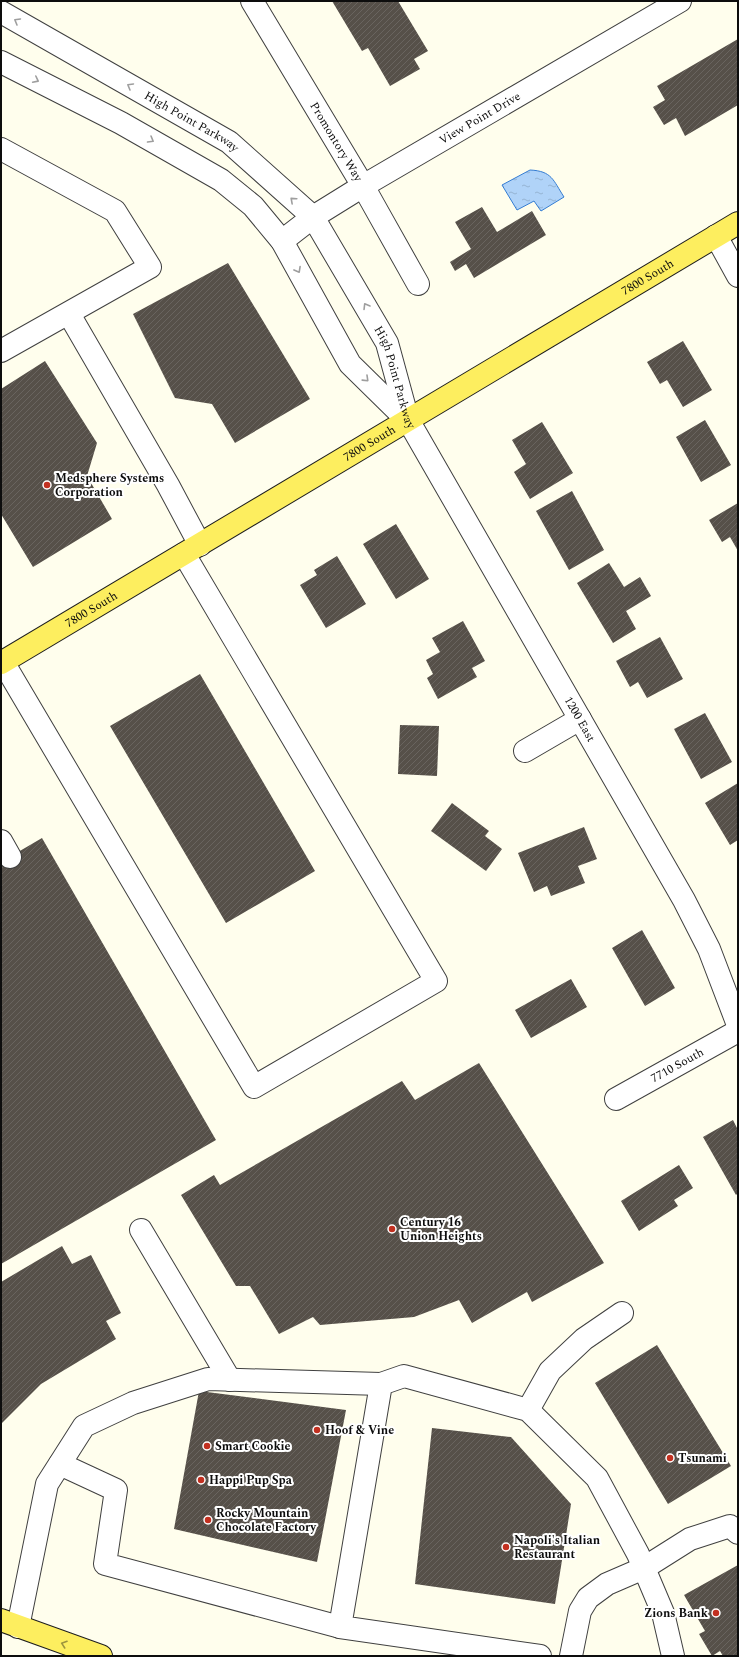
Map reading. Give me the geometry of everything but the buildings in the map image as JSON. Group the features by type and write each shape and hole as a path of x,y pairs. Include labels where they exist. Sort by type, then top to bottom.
{"main road":[{"name":"7800 South","path":"2,663 738,223"},
{"path":"9,1624 101,1656"}],"street":[{"name":"Promontory Way","path":"252,1 363,186 418,284"},
{"name":"View Point Drive","path":"282,241 313,217 363,186 680,1"},
{"name":"High Point Parkway","path":"1,12 230,142 313,217 388,343 408,420"},
{"name":"High Point Parkway","path":"1,62 121,123 221,180 253,206 282,241 350,364 408,420"},
{"path":"1,150 115,211 150,268 69,314 4,344"},
{"path":"716,236 738,276"},
{"path":"2,663 254,1087 436,981 192,549 168,485 69,314"},
{"name":"1200 East","path":"408,420 698,928 709,949 738,1025"},
{"path":"525,751 580,719"},
{"name":"7710 South","path":"616,1099 738,1031"},
{"path":"141,1230 230,1380"},
{"path":"528,1410 550,1370 584,1339 622,1313"},
{"path":"9,1624 47,1484 84,1426 133,1403 208,1379 381,1384 404,1376 528,1410 597,1478 644,1568 663,1612 673,1656"},
{"path":"340,1627 381,1384"},
{"path":"60,1464 116,1490 105,1564 340,1627 540,1656"},
{"path":"571,1656 580,1611 588,1598 607,1584 644,1568 690,1539 734,1529"}],"water":[{"path":"530,170 548,174 564,197 541,211 534,201 517,210 502,185"}],"place":[{"name":"Medsphere Systems Corporation","path":"47,485"},
{"name":"Century 16 Union Heights","path":"392,1229"},
{"name":"Hoof & Vine","path":"317,1430"},
{"name":"Smart Cookie","path":"207,1446"},
{"name":"Tsunami","path":"670,1458"},
{"name":"Happi Pup Spa","path":"201,1480"},
{"name":"Rocky Mountain Chocolate Factory","path":"208,1520"},
{"name":"Napoli's Italian Restaurant","path":"506,1547"},
{"name":"Zions Bank","path":"716,1613"}]}
